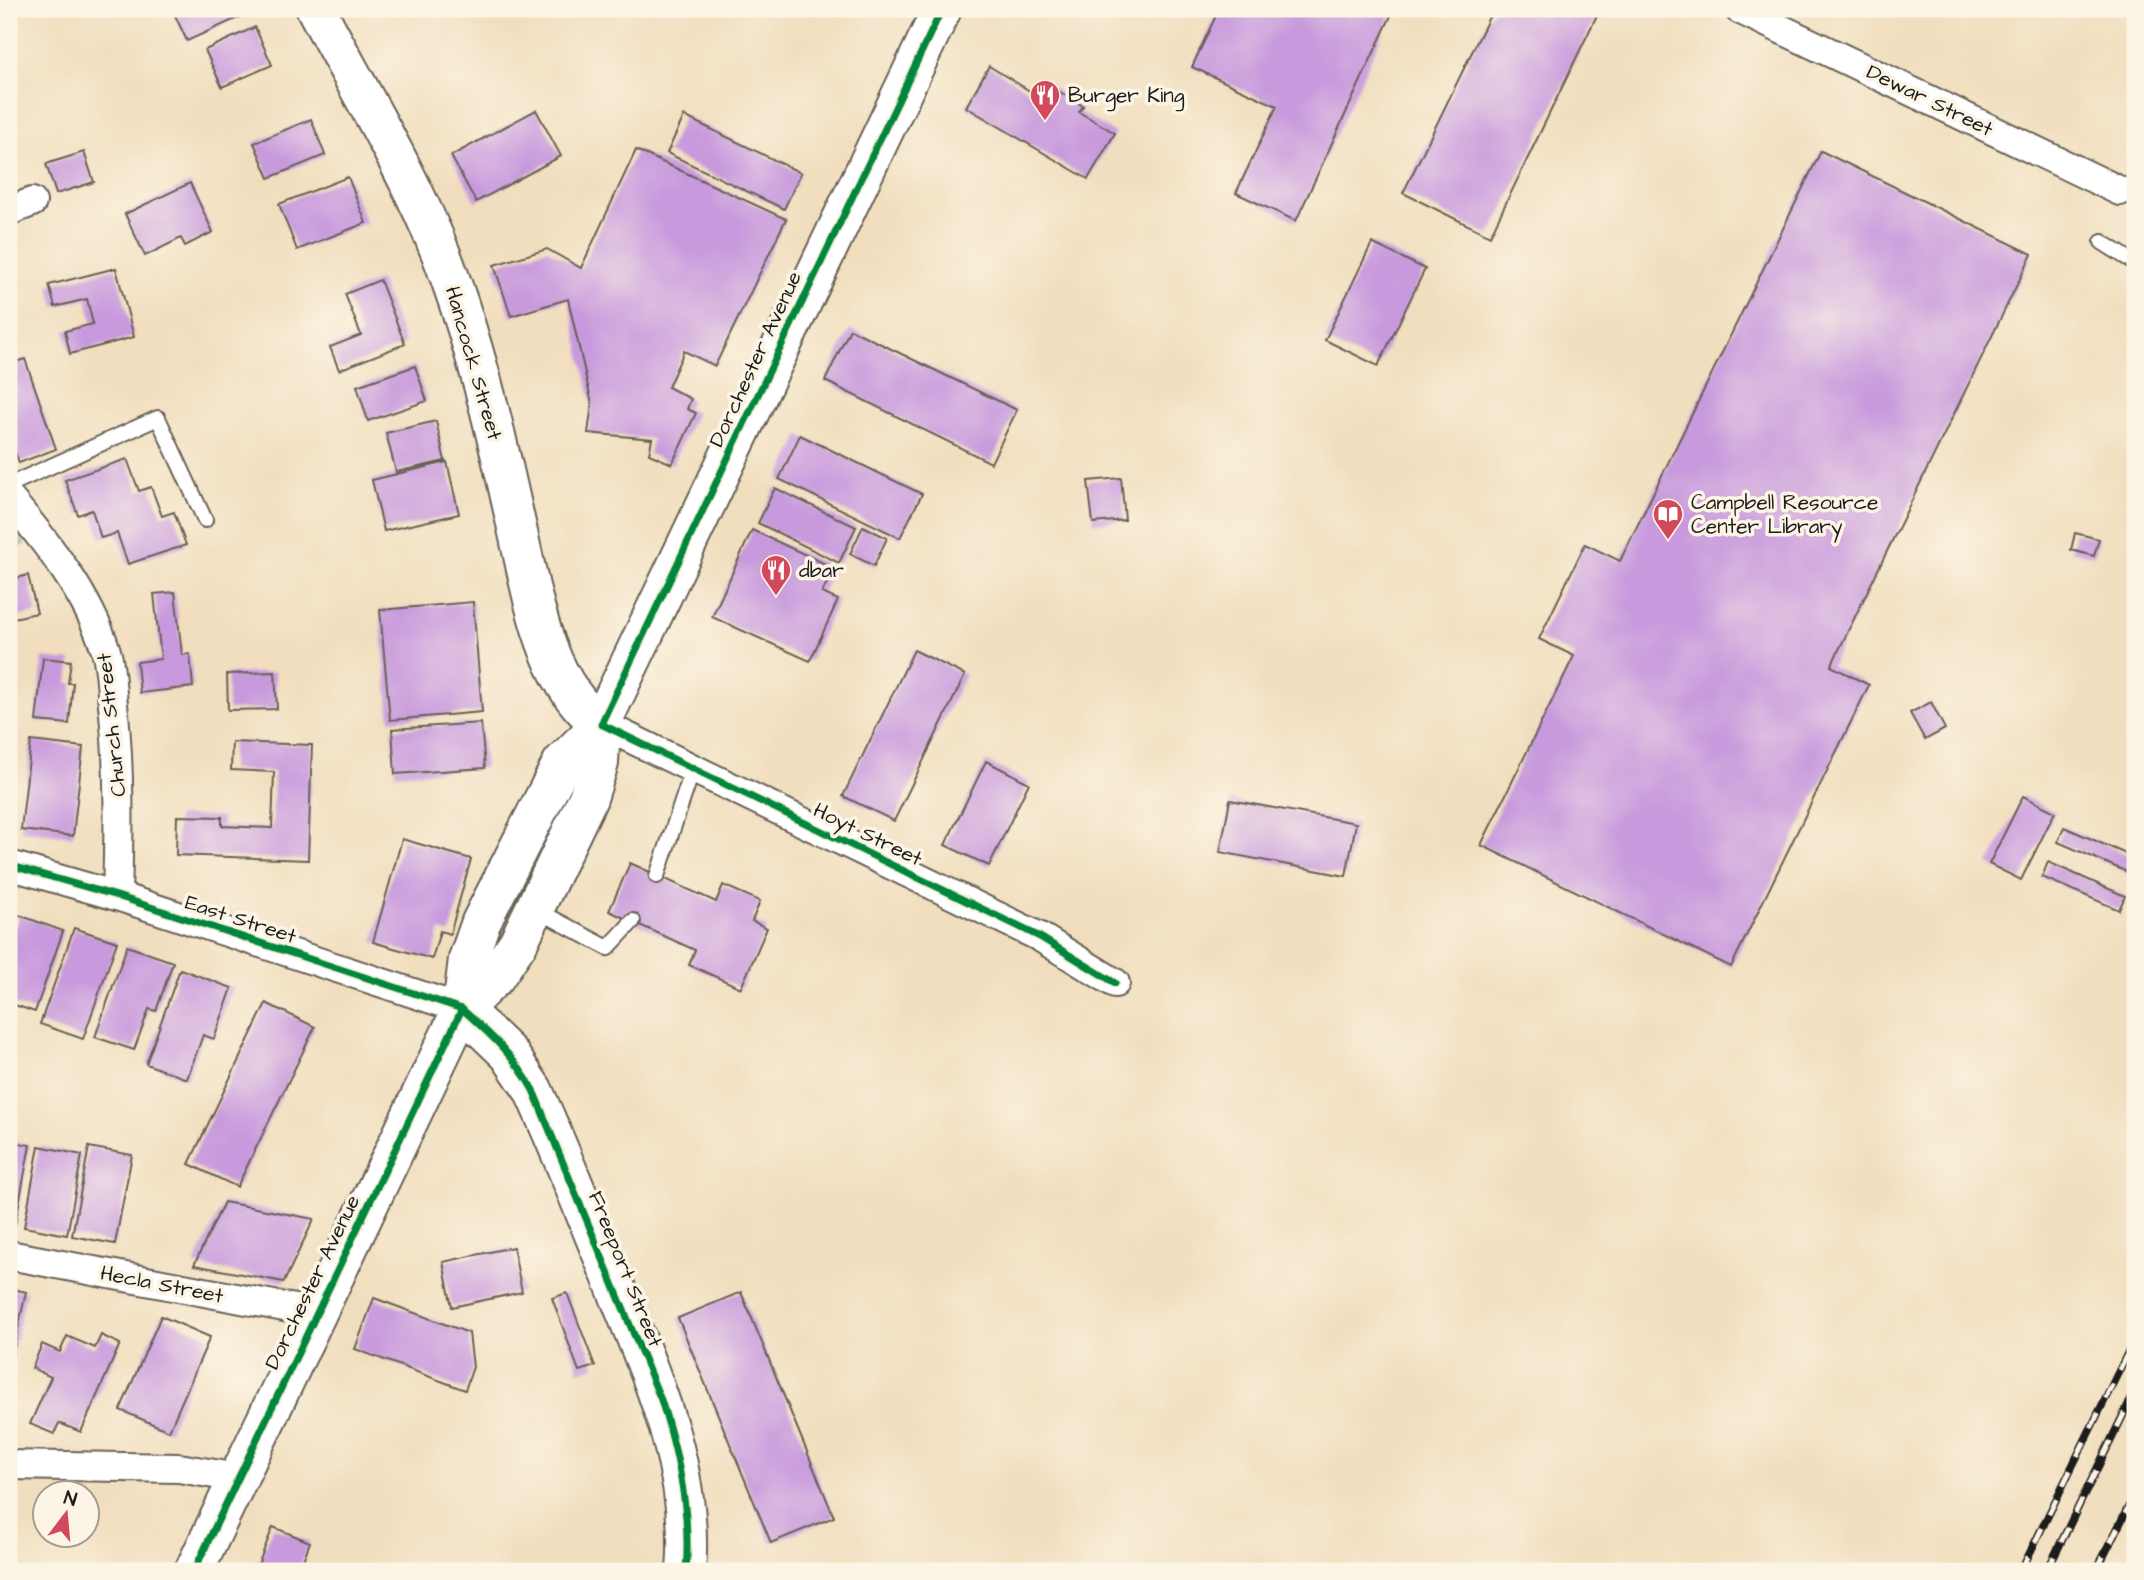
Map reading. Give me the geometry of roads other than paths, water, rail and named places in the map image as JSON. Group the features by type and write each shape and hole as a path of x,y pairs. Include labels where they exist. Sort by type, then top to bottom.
{"main road":[{"name":"Hancock Street","path":"316,9 396,161 442,257 486,394 539,619 558,671 569,691 584,711 601,724"},
{"name":"Dorchester Avenue","path":"462,1009 495,977 518,943 594,781 601,724 942,9"},
{"name":"Dorchester Avenue","path":"194,1571 462,1009 468,960 481,922 562,763 601,724"},
{"name":"Freeport Street","path":"462,1009 509,1054 533,1090 656,1388 674,1442 682,1483 686,1571"}],"street":[{"name":"Dewar Street","path":"1739,9 2120,191"},
{"name":"Church Street","path":"9,498 36,530 85,602 107,652 119,801 117,897"},
{"name":"Hoyt Street","path":"601,724 1040,937 1115,983"},
{"name":"East Street","path":"9,865 117,897 462,1009"},
{"name":"Hecla Street","path":"9,1255 316,1313"},
{"path":"9,1465 179,1468 238,1478"}],"lane":[{"path":"2102,242 2135,263"},
{"path":"9,485 158,418 205,520"},
{"path":"657,876 693,769"},
{"path":"534,909 608,948 633,921"}],"railway":[{"path":"2021,1571 2135,1338"},
{"path":"2047,1571 2135,1391"},
{"path":"2096,1571 2135,1494"}],"place":[{"name":"Burger King","path":"1045,122"},
{"name":"Campbell Resource Center Library","path":"1668,541"},
{"name":"dbar","path":"776,597"}]}
